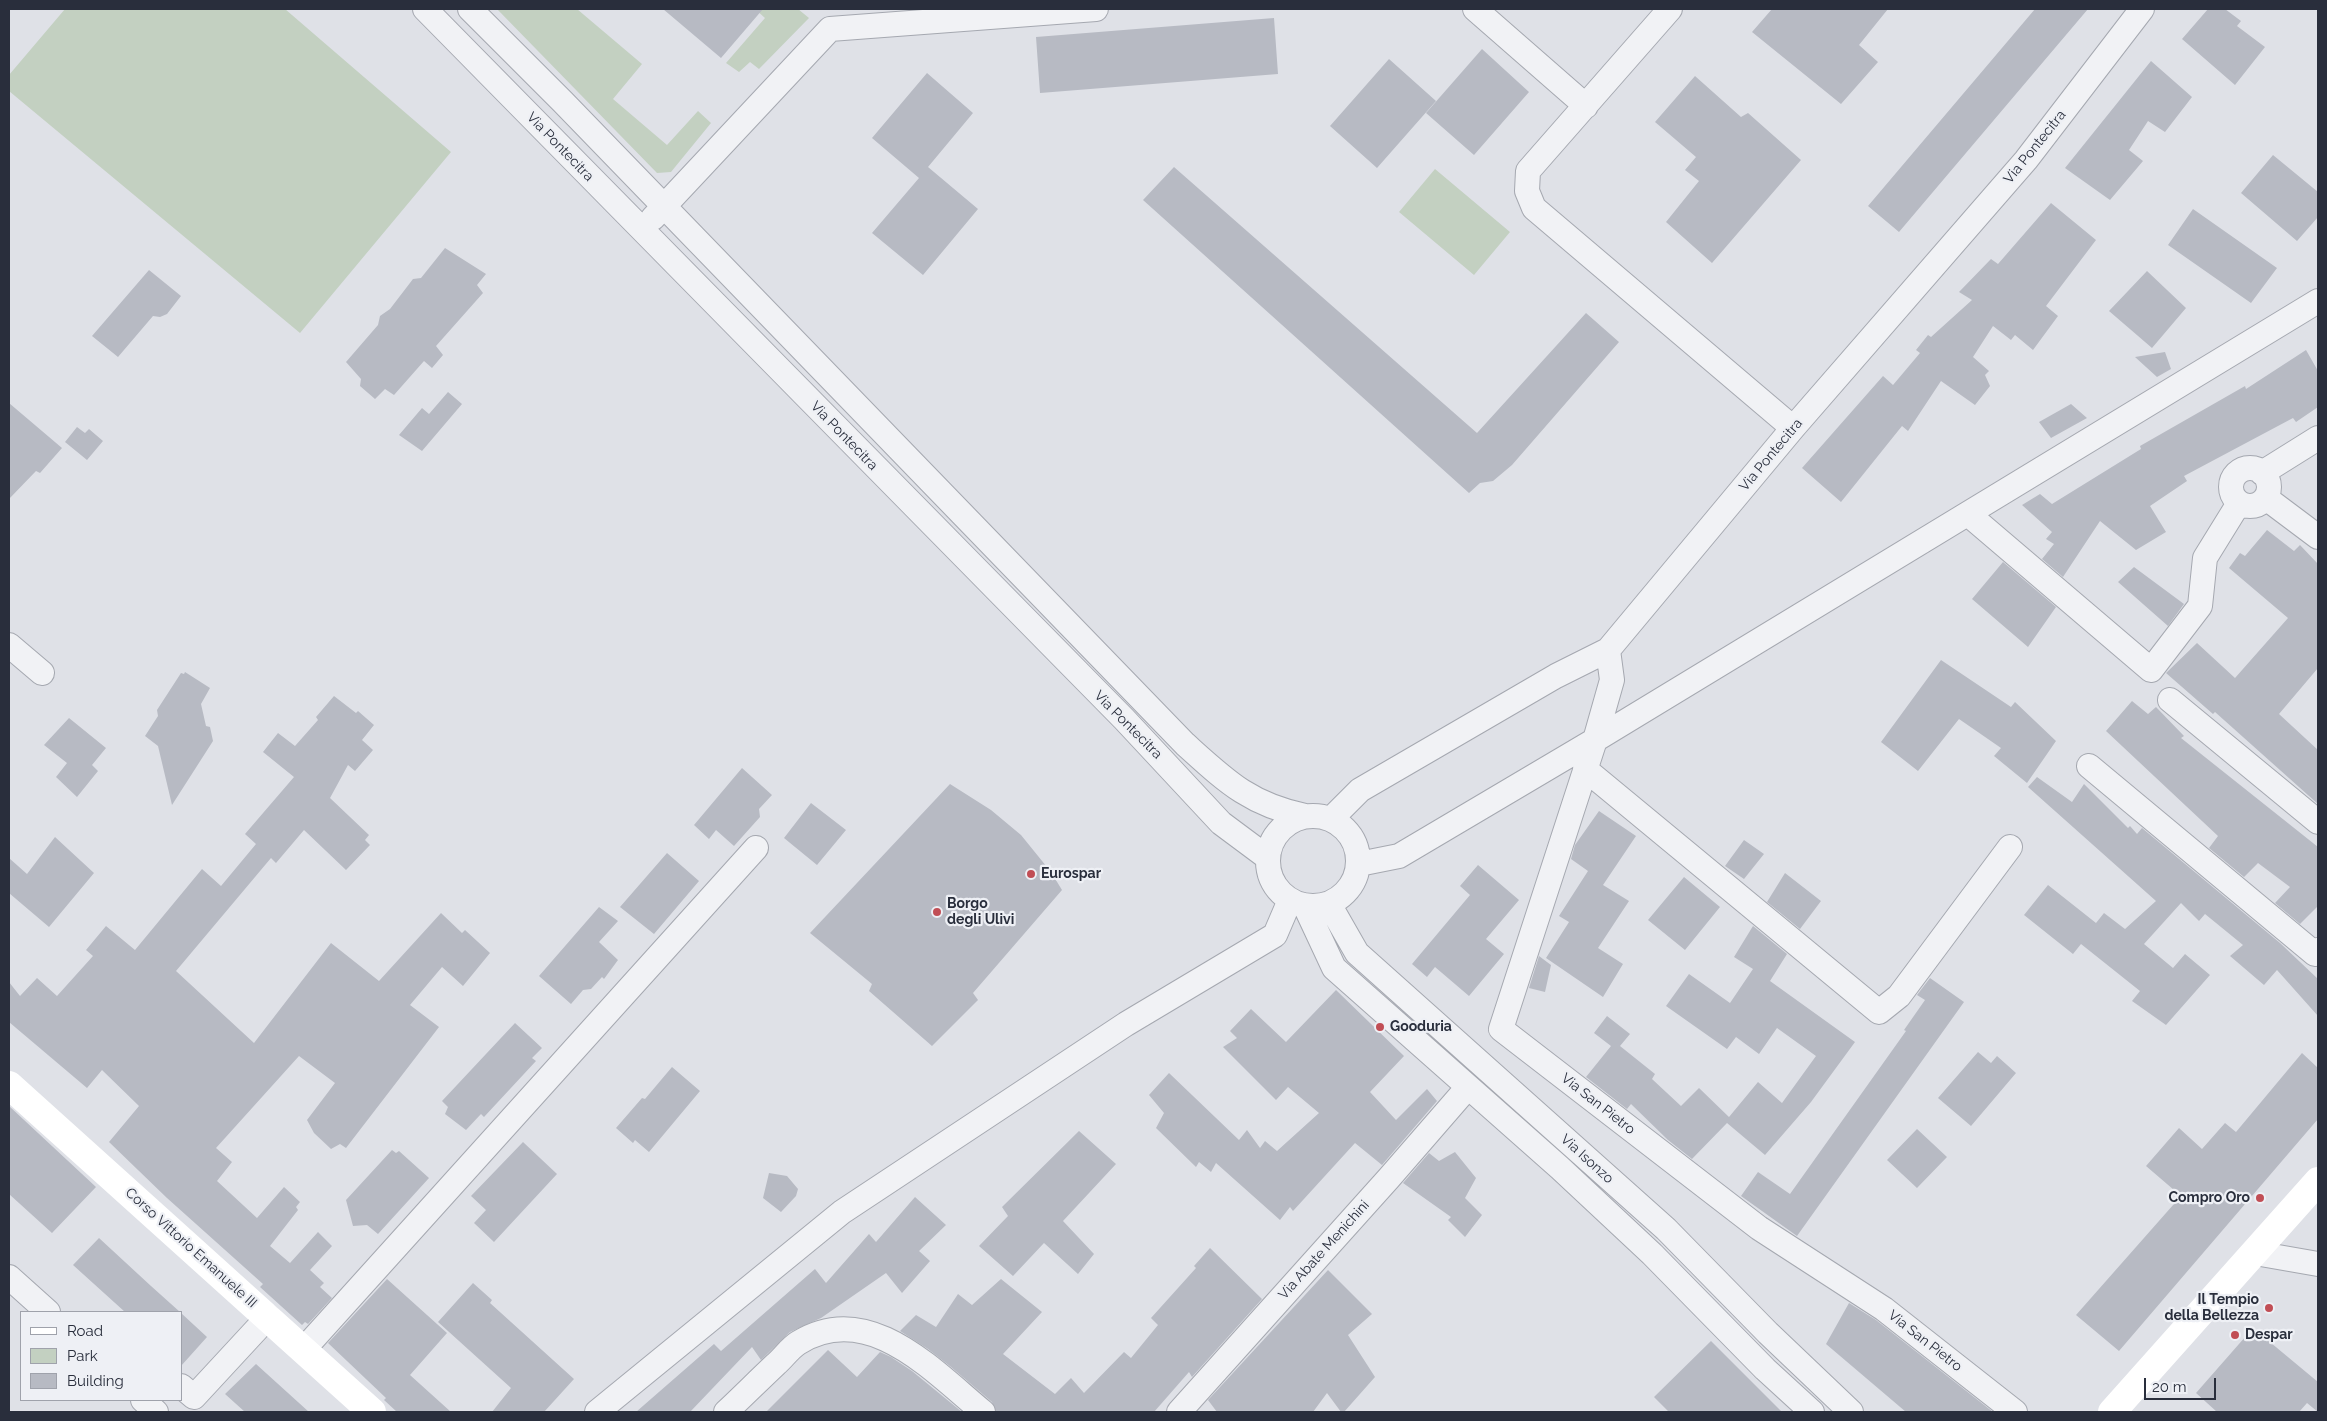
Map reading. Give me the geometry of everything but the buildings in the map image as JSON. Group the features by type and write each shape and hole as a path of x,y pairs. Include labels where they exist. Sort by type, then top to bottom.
{"street":[{"name":"Via Pontecitra","path":"425,9 1136,731 1222,823 1268,858"},
{"name":"Via Pontecitra","path":"470,9 664,206 1185,744 1218,774 1250,798 1276,810 1305,816"},
{"path":"642,230 830,29 1096,9"},
{"path":"1475,9 1586,106"},
{"path":"1670,9 1528,171 1527,191 1534,208 1793,428"},
{"name":"Via Pontecitra","path":"1331,819 1360,790 1556,676 1608,650 1793,428 2026,160 2142,9"},
{"path":"1359,864 1399,856 1595,740 2318,301"},
{"path":"2262,473 2318,438"},
{"path":"2245,469 2257,470 2262,473 2268,482 2266,498 2251,506 2239,503 2232,493 2232,481 2235,476 2245,469"},
{"path":"2266,498 2318,538"},
{"path":"1968,514 2151,670 2200,606 2205,558 2239,503"},
{"path":"9,645 42,673"},
{"name":"Via San Pietro","path":"1608,650 1612,680 1595,740 1501,1028 1760,1228 1884,1309 2015,1412"},
{"path":"2170,700 2318,822"},
{"path":"2089,766 2314,954 2318,950"},
{"path":"1585,770 1879,1012 1899,996 2010,847"},
{"path":"1305,816 1320,816 1331,819 1344,827 1356,845 1359,864 1355,880 1339,899 1329,904 1298,903 1275,886 1270,873 1268,858 1274,839 1280,830 1294,820 1305,816"},
{"path":"304,1349 756,848"},
{"path":"597,1412 842,1212 1126,1024 1274,935 1298,903"},
{"name":"Via Isonzo","path":"1298,903 1334,968 1560,1168 1652,1254 1765,1369 1812,1412"},
{"name":"Via Isonzo","path":"1329,904 1357,953 1666,1229 1768,1333 1851,1412"},
{"name":"Corso Vittorio Emanuele III","path":"9,1085 372,1412"},
{"name":"Via Abate Menichini","path":"1179,1412 1468,1087"},
{"path":"2112,1412 2318,1181"},
{"path":"2255,1253 2318,1264"},
{"path":"9,1276 47,1311"},
{"path":"182,1387 194,1397 268,1317"},
{"path":"726,1412 798,1343 832,1330 859,1329 892,1341 922,1362 983,1412"},
{"path":"143,1401 155,1412 166,1401"}],"green space":[{"path":"65,9 285,9 451,152 300,333 9,91 9,75"},
{"path":"497,9 577,9 642,64 613,99 667,145 698,111 711,123 671,172 657,173"},
{"path":"755,9 798,9 809,18 759,69 750,62 739,72 726,63 765,18"},
{"path":"1435,169 1510,232 1474,275 1399,212"}],"place":[{"name":"Eurospar","path":"1031,874"},
{"name":"Borgo degli Ulivi","path":"937,912"},
{"name":"Gooduria","path":"1380,1027"},
{"name":"Compro Oro","path":"2260,1198"},
{"name":"Il Tempio della Bellezza","path":"2269,1308"},
{"name":"Despar","path":"2235,1335"}]}
